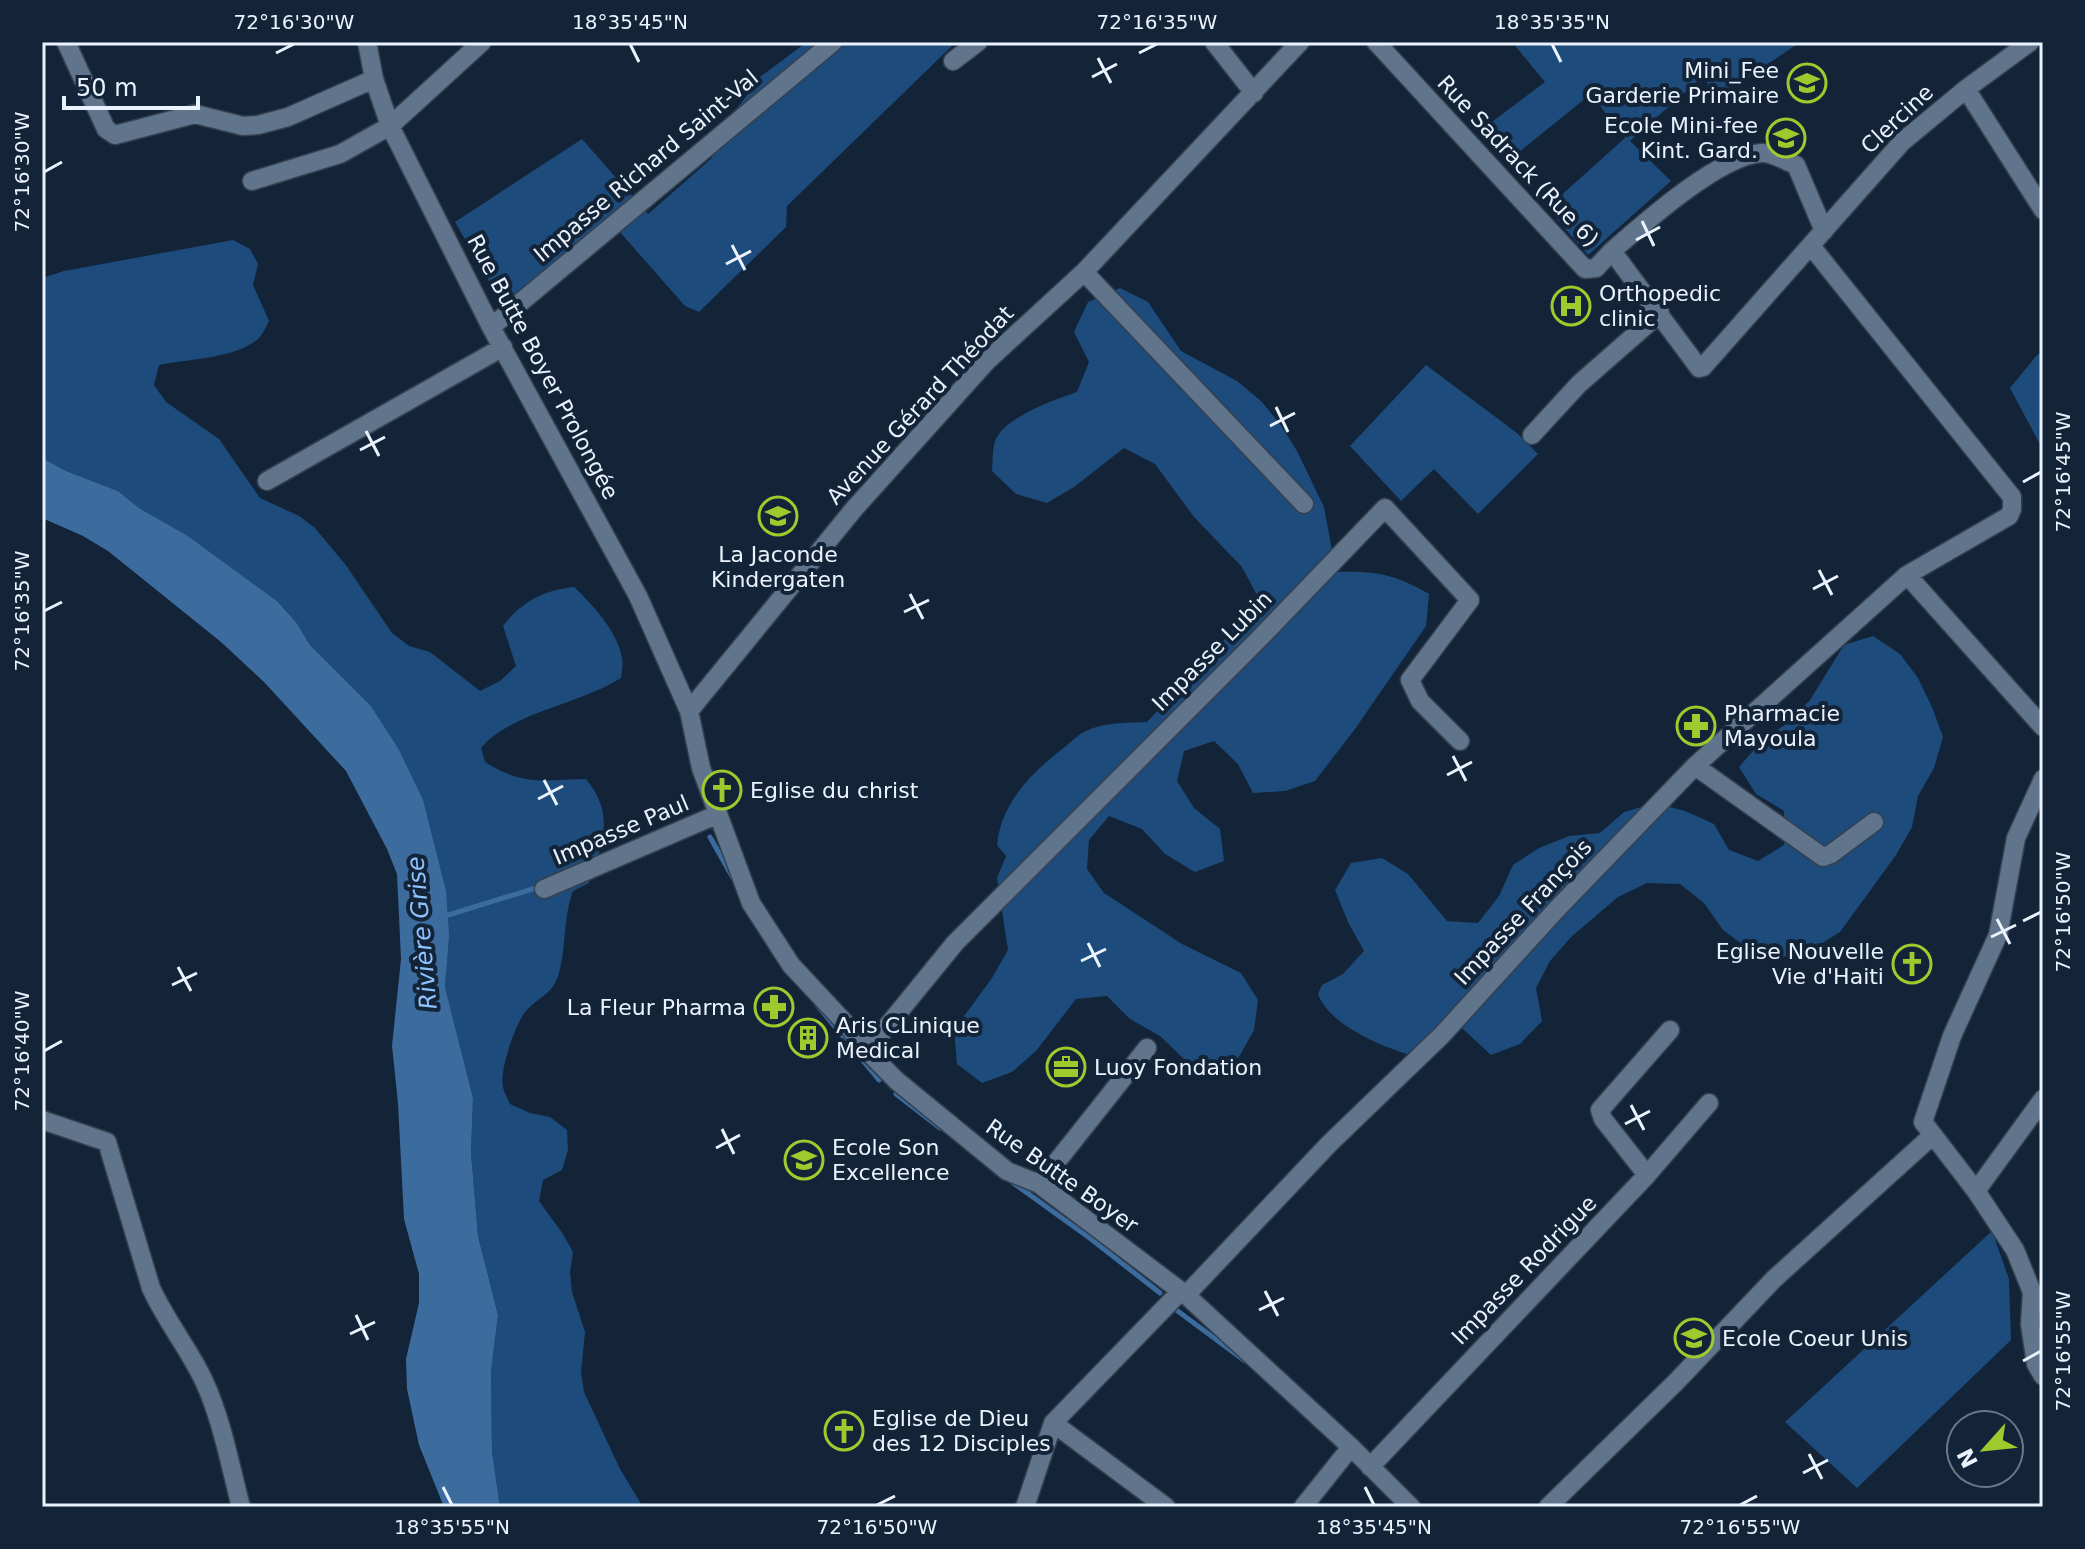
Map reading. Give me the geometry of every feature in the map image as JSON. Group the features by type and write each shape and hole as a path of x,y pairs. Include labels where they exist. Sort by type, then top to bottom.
{"street":[{"path":"66,42 106,129 115,135 195,114 243,126 258,125 288,117 374,79"},
{"name":"Rue Butte Boyer Prolongée","path":"367,42 374,79 390,126 491,327 638,596 689,711"},
{"path":"252,181 340,154 390,126 482,42"},
{"name":"Impasse Richard Saint-Val","path":"491,327 833,42"},
{"path":"953,61 978,42"},
{"path":"1214,42 1254,93"},
{"name":"Avenue Gérard Théodat","path":"689,711 854,509 987,361 1084,272 1300,42"},
{"name":"Rue Sadrack (Rue 6)","path":"1376,42 1585,269 1596,268 1612,251 1660,313 1696,367 1701,368 1811,246"},
{"name":"Clercine","path":"1811,246 1902,142 2030,42"},
{"path":"1966,89 2043,210"},
{"path":"1612,251 1678,195 1742,156 1764,152 1796,165 1824,231"},
{"name":"Impasse François","path":"1053,1423 1329,1144 1442,1035 1556,910 1695,766 1907,575 2009,516 2012,497 1811,246"},
{"path":"1084,272 1304,504"},
{"path":"1532,435 1579,384 1660,313"},
{"path":"267,481 503,347"},
{"name":"Impasse Lubin","path":"867,1051 955,943 1247,652 1385,508 1470,600 1410,680 1420,701 1460,741"},
{"path":"1907,575 2043,727"},
{"name":"Rue Butte Boyer","path":"689,711 701,768 716,815 751,903 791,965 849,1027 867,1051 897,1081 1007,1171 1039,1184 1183,1294 1351,1447 1411,1507"},
{"path":"1695,766 1823,857 1874,822"},
{"path":"2043,779 2016,838 1998,935 1952,1036 1923,1122 1976,1191 2015,1250 2032,1292 2030,1324 2036,1364 2043,1376"},
{"name":"Impasse Paul","path":"544,889 716,815"},
{"path":"1647,1175 1603,1119 1600,1110 1670,1030"},
{"path":"1039,1184 1147,1048"},
{"path":"1976,1191 2043,1099"},
{"name":"Impasse Rodrigue","path":"1370,1467 1647,1175 1709,1103"},
{"path":"42,1120 100,1138 111,1149 151,1288 213,1400 241,1507"},
{"path":"1548,1507 1676,1382 1774,1279 1933,1135"},
{"path":"1025,1507 1053,1423 1166,1507"},
{"path":"1303,1507 1351,1447"}],"shaded area":[{"path":"807,42 956,42 787,206 786,227 699,312 685,306 619,231 505,309 455,222 582,139 648,214 712,158 702,142 739,106 760,77"},
{"path":"1512,42 1793,42 1796,45 1719,97 1702,77 1630,141 1671,181 1588,255 1547,208 1625,138 1591,94 1508,161 1480,131 1545,82"},
{"path":"233,240 250,249 258,264 253,285 269,321 259,338 238,350 159,365 154,385 166,402 219,439 260,498 299,516 315,528 345,564 392,633 409,646 430,652 480,691 500,681 516,666 503,626 525,604 553,591 574,587 603,619 620,648 621,678 509,726 481,748 485,762 511,775 534,780 586,779 601,805 604,818 602,842 589,883 573,891 558,976 552,988 526,1011 517,1026 502,1080 510,1104 550,1117 567,1130 568,1150 562,1170 543,1180 539,1201 573,1252 570,1272 572,1292 585,1332 581,1372 584,1392 620,1469 643,1507 500,1507 492,1451 491,1372 498,1315 478,1236 471,1153 473,1098 445,987 446,961 370,705 310,645 296,622 277,601 188,536 139,508 118,491 42,458 42,278 64,271"},
{"path":"1120,288 1148,302 1181,351 1237,381 1261,401 1280,424 1324,507 1336,572 1385,575 1429,594 1426,626 1315,781 1285,791 1253,793 1238,764 1214,741 1184,751 1177,781 1194,808 1220,829 1224,861 1195,872 1165,854 1142,829 1109,816 1089,840 1087,869 1104,893 1182,944 1241,973 1258,1000 1254,1030 1239,1057 1212,1073 1184,1059 1160,1036 1130,1019 1107,996 1076,999 1036,1051 1012,1072 982,1083 957,1064 954,1030 992,978 1008,950 997,878 1006,856 997,845 1004,816 1011,803 1038,769 1083,733 1108,724 1147,722 1237,626 1258,597 1242,567 1194,517 1155,464 1124,448 1074,487 1047,503 1016,494 992,471 996,439 1010,423 1032,410 1077,392 1089,362 1074,332 1088,302"},
{"path":"2043,352 2043,450 2010,388"},
{"path":"1426,365 1517,433 1538,454 1478,514 1434,469 1401,501 1350,446"},
{"path":"1873,636 1900,654 1918,678 1943,737 1934,768 1918,796 1912,827 1896,855 1840,932 1813,949 1782,957 1750,950 1723,930 1704,903 1680,884 1647,883 1618,897 1571,937 1550,961 1536,988 1542,1021 1520,1044 1491,1055 1450,1017 1407,1054 1356,1032 1332,1015 1324,1005 1318,994 1322,985 1343,974 1364,951 1335,890 1351,863 1382,858 1408,874 1447,921 1478,923 1499,896 1513,865 1539,848 1569,836 1600,833 1624,812 1655,803 1685,811 1714,824 1729,850 1758,861 1784,845 1784,811 1756,794 1739,767 1760,743 1787,723 1810,700 1844,645"},
{"path":"1992,1231 2009,1279 2011,1340 1857,1488 1785,1422"}],"water":[{"name":"Rivière Grise","path":"42,458 118,491 139,508 188,536 277,601 296,622 310,645 370,705 398,748 423,800 446,891 449,935 445,987 473,1098 471,1153 478,1236 498,1315 491,1372 492,1451 500,1507 444,1507 419,1445 407,1389 406,1359 419,1303 419,1274 404,1219 392,1046 401,959 397,874 387,849 346,771 264,682 221,642 108,551 42,518"}],"waterway":[{"path":"710,837 733,878"},
{"name":"Rivière Grise","path":"445,916 539,887"},
{"path":"817,1005 879,1080"},
{"path":"896,1094 940,1128"},
{"path":"1012,1182 1160,1293"},
{"path":"1175,1309 1245,1361"}],"place":[{"name":"Mini_Fee Garderie Primaire","path":"1807,83"},
{"name":"Ecole Mini-fee Kint. Gard.","path":"1786,138"},
{"name":"Orthopedic clinic","path":"1571,306"},
{"name":"La Jaconde Kindergaten","path":"778,516"},
{"name":"Pharmacie Mayoula","path":"1696,726"},
{"name":"Eglise du christ","path":"722,790"},
{"name":"Eglise Nouvelle Vie d'Haiti","path":"1912,964"},
{"name":"La Fleur Pharma","path":"774,1007"},
{"name":"Aris CLinique Medical","path":"808,1038"},
{"name":"Luoy Fondation","path":"1066,1067"},
{"name":"Ecole Son Excellence","path":"804,1160"},
{"name":"Ecole Coeur Unis","path":"1694,1338"},
{"name":"Eglise de Dieu des 12 Disciples","path":"844,1431"}]}
